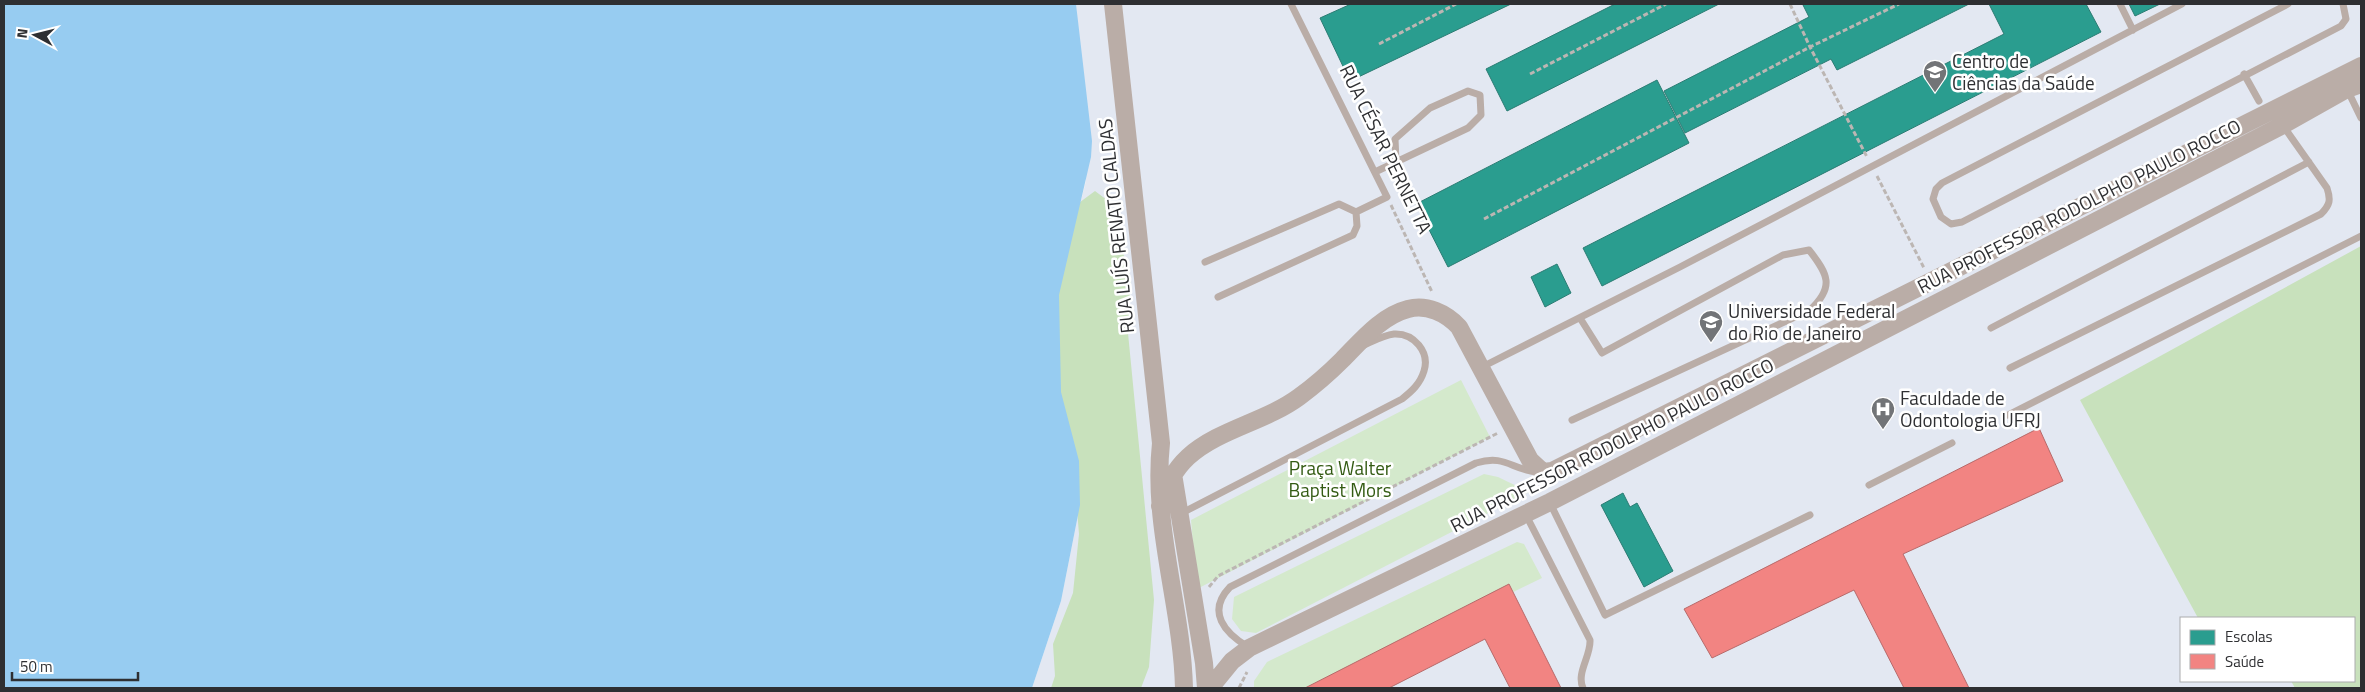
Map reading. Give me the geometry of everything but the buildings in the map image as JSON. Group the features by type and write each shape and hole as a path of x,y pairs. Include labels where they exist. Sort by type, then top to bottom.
{"street":[{"name":"RUA LUÍS RENATO CALDAS","path":"1112,4 1161,443 1159,462 1160,506 1184,688"},
{"name":"RUA PROFESSOR RODOLPHO PAULO ROCCO","path":"1543,472 1552,471 2361,66"},
{"name":"RUA PROFESSOR RODOLPHO PAULO ROCCO","path":"1208,688 1232,661 1249,648 1526,515 2354,87"},
{"path":"1160,506 1173,475 1186,458 1198,449 1298,398 1386,319 1396,313 1419,308 1442,313 1459,327 1530,460 1543,472"},
{"name":"RUA LUÍS RENATO CALDAS","path":"1161,443 1173,475 1208,688"}],"lane":[{"name":"RUA CÉSAR PERNETTA","path":"1291,4 1387,197"},
{"path":"2120,4 2133,30"},
{"path":"1482,367 1680,268 1873,168 2182,4"},
{"path":"2288,4 1942,183 1936,189 1933,199 1941,217 1951,224 1962,222 2244,74 2341,26 2346,19 2343,4"},
{"path":"2244,74 2259,101"},
{"path":"2354,87 2361,118"},
{"path":"1375,172 1468,128 1481,115 1480,95 1468,91 1430,108 1396,139 1396,162"},
{"path":"2010,368 2321,214 2329,206 2330,199 2327,188 2282,125"},
{"path":"1991,328 2308,162"},
{"path":"1356,212 1387,197"},
{"path":"1205,262 1339,204 1356,212"},
{"path":"1218,297 1353,235 1357,226 1356,212"},
{"path":"2008,415 2361,236"},
{"path":"1572,420 1810,310 1822,299 1827,286 1822,267 1809,250 1783,255 1602,353 1580,318"},
{"path":"1179,514 1402,399 1414,390 1426,362 1419,345 1403,335 1393,334 1353,350"},
{"path":"1868,485 1952,443"},
{"path":"1249,648 1233,638 1225,630 1221,621 1220,602 1223,594 1230,587 1476,463 1495,459 1528,470 1543,472"},
{"path":"1550,502 1606,615 1810,515"},
{"path":"1526,515 1590,640 1590,653 1581,679 1583,688"}],"path":[{"path":"1379,44 1456,4"},
{"path":"1530,74 1666,4"},
{"path":"1790,4 1810,47 1921,260"},
{"path":"1484,219 1810,47 1899,4"},
{"name":"RUA CÉSAR PERNETTA","path":"1387,197 1442,313"},
{"path":"1239,688 1243,678"}],"shaded area":[{"name":"Universidade Federal do Rio de Janeiro","path":"1076,4 2361,4 2361,688 1032,688 1061,601 1080,505 1074,227 1086,181"}],"green space":[{"path":"1095,191 1107,200 1131,279 1128,333 1154,600 1149,667 1141,688 1051,688 1055,676 1053,644 1073,593 1079,534 1075,485 1046,375 1072,208"},
{"path":"2361,246 2361,688 2295,688 2292,682 2355,682 2355,617 2197,617 2080,400"},
{"name":"Praça Walter Baptist Mors","path":"1461,380 1490,437 1197,589 1191,520"},
{"name":"Praça Walter Baptist Mors","path":"1484,474 1498,477 1529,492 1256,633 1241,631 1232,619 1234,597"},
{"path":"1517,542 1524,544 1542,578 1318,688 1254,688 1254,681 1267,662"}],"water":[{"path":"4,4 1076,4 1092,141 1091,157 1059,295 1061,392 1079,461 1080,505 1061,601 1032,688 4,688"}],"place":[{"name":"Centro de Ciências da Saúde","path":"1935,93"},
{"name":"Universidade Federal do Rio de Janeiro","path":"1711,343"},
{"name":"Faculdade de Odontologia UFRJ","path":"1883,430"}]}
